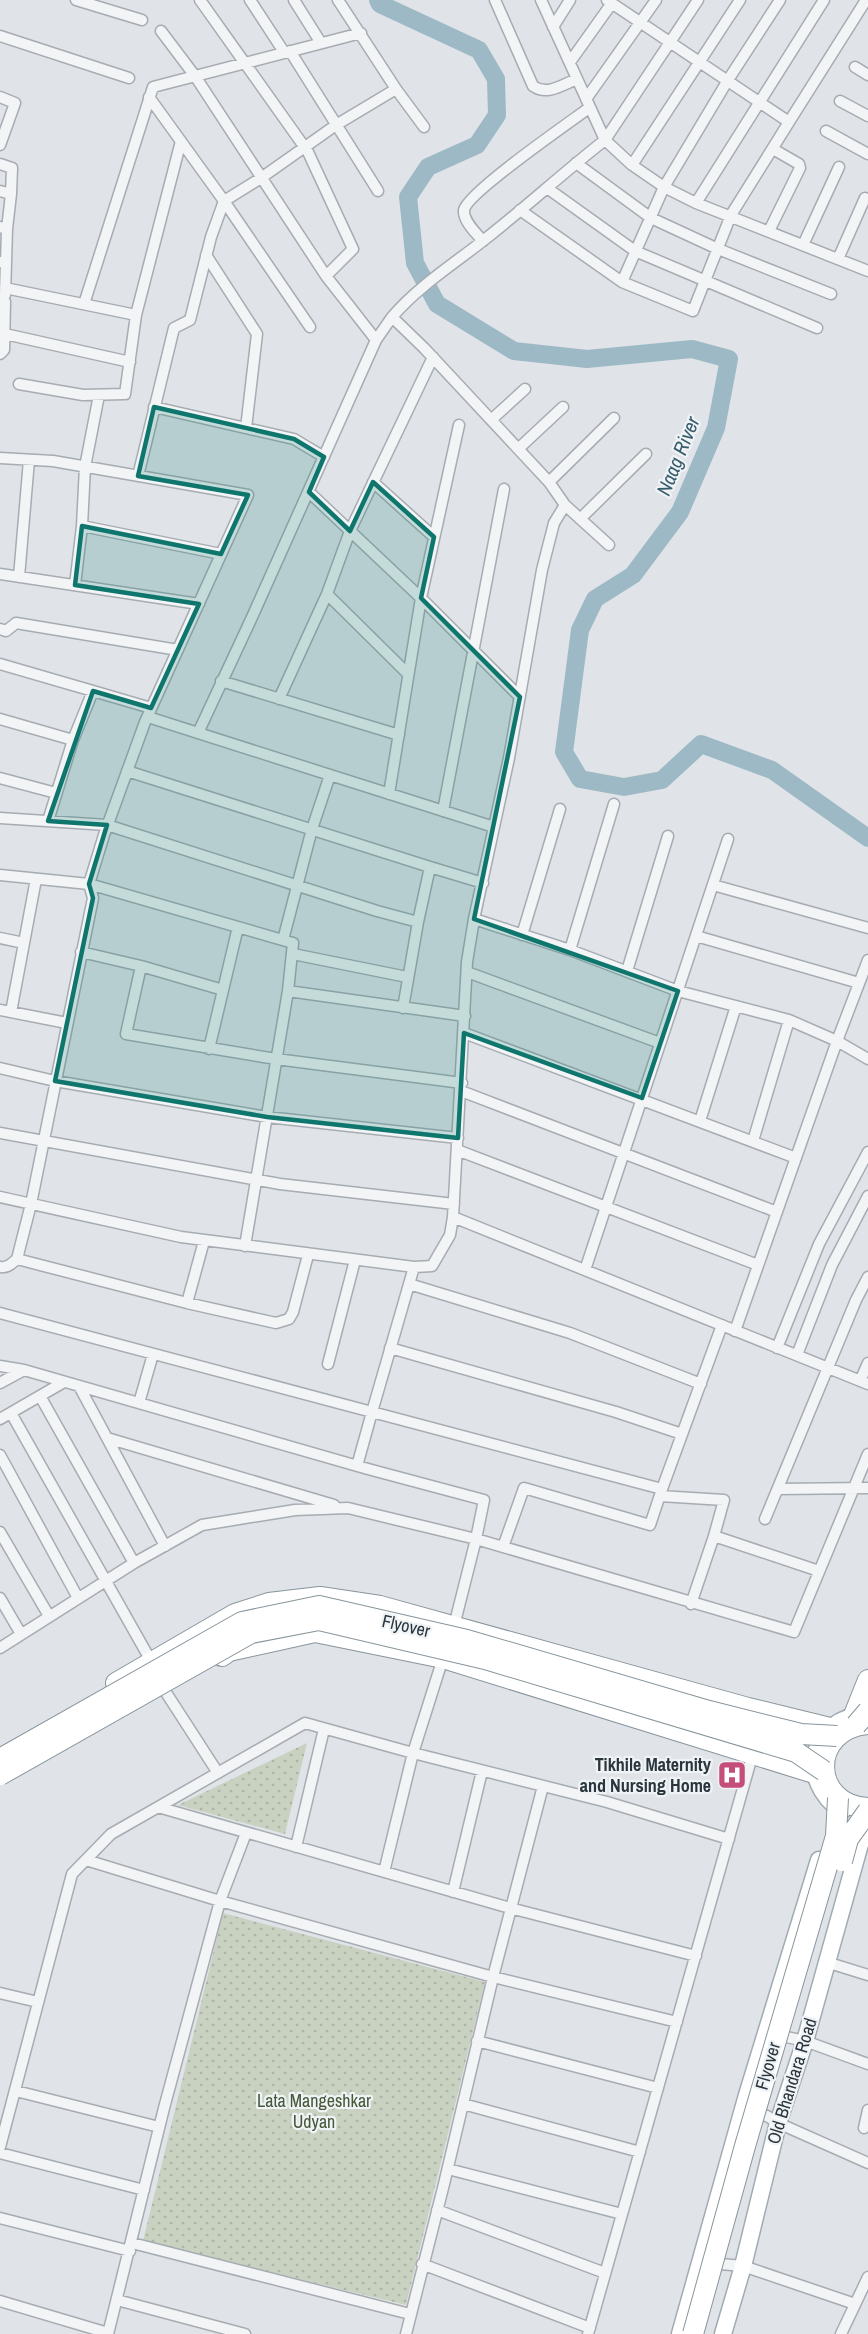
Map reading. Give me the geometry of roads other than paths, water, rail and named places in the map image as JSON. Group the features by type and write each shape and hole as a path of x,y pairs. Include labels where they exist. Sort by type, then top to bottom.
{"highway":[{"path":"0,1750 235,1614 269,1603 320,1597 380,1606 834,1732 863,1718 868,1680"},
{"name":"Flyover","path":"0,1760 242,1622 319,1606 467,1640 709,1710 801,1734 834,1732"},
{"name":"Flyover","path":"0,1775 251,1633 319,1620 485,1659 796,1752 819,1772 831,1790 834,1800 836,1836 745,2146 693,2334"},
{"path":"0,1784 165,1691 229,1651 315,1632 443,1658 819,1772 834,1732"},
{"name":"Flyover","path":"705,2334 757,2146 848,1839 868,1810 834,1800"}],"main road":[{"path":"834,1800 844,1812 860,1817 868,1816"},
{"path":"680,2334 742,2113 827,1836 834,1800"},
{"name":"Old Bhandara Road","path":"723,2334 743,2266 778,2123 805,2041 860,1844 868,1831"}],"street":[{"path":"76,0 142,20"},
{"path":"200,0 304,148 353,249 326,276"},
{"path":"250,0 287,51 378,191"},
{"path":"294,0 321,43"},
{"path":"338,0 396,89 424,127"},
{"path":"495,0 533,86 540,91 548,91 577,79"},
{"path":"542,0 605,140 632,165 664,187 696,203 868,271"},
{"path":"553,27 570,0"},
{"path":"483,241 466,220 464,213 466,206 503,172 587,104 656,0"},
{"path":"198,733 376,340 408,298 441,270 483,241 605,140 698,0"},
{"path":"632,165 740,0"},
{"path":"622,282 664,187 728,80 780,0"},
{"path":"696,203 758,101 824,0"},
{"path":"520,210 622,282 693,310 731,215 866,0"},
{"path":"570,62 609,2 789,122"},
{"path":"161,31 195,76 326,276 376,340"},
{"path":"84,304 153,87 361,33"},
{"path":"0,36 129,78"},
{"path":"855,67 868,75"},
{"path":"138,476 174,328 190,320 206,255 224,201 336,125 396,89"},
{"path":"0,97 15,103 0,145"},
{"path":"150,98 310,327"},
{"path":"840,101 868,116"},
{"path":"826,131 868,154"},
{"path":"19,384 83,395 125,394 136,315 181,141"},
{"path":"769,231 800,168 799,164 773,149"},
{"path":"576,163 651,218 718,249 831,294"},
{"path":"0,164 12,168 5,192 3,263 5,334 4,350 0,354"},
{"path":"803,245 839,167"},
{"path":"547,188 635,251 816,328"},
{"path":"838,259 865,198"},
{"path":"206,255 257,334 246,428"},
{"path":"5,288 136,315"},
{"path":"392,317 549,482 565,505 609,545"},
{"path":"5,334 130,362"},
{"path":"279,699 327,594 350,531 432,357"},
{"path":"491,420 525,389"},
{"path":"75,585 82,525 85,467 99,395"},
{"path":"154,407 294,439 324,457"},
{"path":"518,449 562,407"},
{"path":"549,482 614,418"},
{"path":"390,794 421,598 459,425"},
{"path":"580,519 646,454"},
{"path":"0,458 85,467 248,495 150,713 107,825 89,884 93,898 31,1204 17,1259 5,1268 0,1267"},
{"path":"19,577 29,460"},
{"path":"373,482 434,537"},
{"path":"443,811 504,489"},
{"path":"309,492 520,696"},
{"path":"0,1197 204,1240 308,1255 414,1267 432,1266 450,1236 453,1217 467,972 474,920 520,696 542,570 554,523 565,505"},
{"path":"82,525 221,554"},
{"path":"0,574 199,604"},
{"path":"327,594 408,674"},
{"path":"0,629 6,631 16,623 178,650"},
{"path":"0,664 93,691 198,733 494,827"},
{"path":"221,681 399,735"},
{"path":"48,820 73,740 93,691"},
{"path":"1,723 73,740"},
{"path":"127,771 483,883"},
{"path":"284,940 312,830 330,775"},
{"path":"0,778 56,793"},
{"path":"570,950 614,804"},
{"path":"522,935 560,809"},
{"path":"0,818 107,825 418,922"},
{"path":"627,971 668,836"},
{"path":"585,1270 728,839"},
{"path":"403,1008 407,977 430,867"},
{"path":"0,875 89,884 293,943 288,991 245,1246"},
{"path":"36,879 24,943 5,1011 67,1023"},
{"path":"713,885 868,928"},
{"path":"474,920 570,950 678,991 789,1020 837,1041 868,1059"},
{"path":"209,1049 238,927"},
{"path":"696,936 859,983"},
{"path":"0,938 24,943"},
{"path":"81,952 141,966 223,990"},
{"path":"293,954 407,977"},
{"path":"735,1330 868,960"},
{"path":"141,966 126,1034 209,1049 461,1087 623,1155 777,1212"},
{"path":"467,972 660,1043"},
{"path":"288,991 465,1016"},
{"path":"700,1121 736,1006"},
{"path":"753,1142 789,1020"},
{"path":"464,1033 642,1098 796,1158"},
{"path":"0,1068 55,1081 267,1118 458,1138"},
{"path":"0,1133 257,1180 454,1204"},
{"path":"457,1150 758,1265"},
{"path":"777,1348 819,1244 868,1152"},
{"path":"797,1355 832,1265 868,1196"},
{"path":"453,1217 864,1382 868,1363"},
{"path":"187,1303 204,1240"},
{"path":"17,1259 187,1303 276,1323 289,1319 293,1312 308,1255"},
{"path":"328,1364 355,1260"},
{"path":"357,1466 414,1267"},
{"path":"765,1520 868,1277"},
{"path":"409,1284 570,1333 701,1384"},
{"path":"0,1313 661,1492 724,1500 691,1604"},
{"path":"503,1547 524,1488 650,1525 722,1325"},
{"path":"390,1348 616,1412 682,1434"},
{"path":"139,1403 153,1354"},
{"path":"0,1366 24,1370 357,1466 484,1500 455,1626 413,1753 384,1872"},
{"path":"0,1383 24,1370"},
{"path":"0,1419 64,1382"},
{"path":"79,1386 165,1546"},
{"path":"40,1396 134,1563"},
{"path":"11,1413 151,1661"},
{"path":"107,1438 344,1508 476,1539 691,1604 794,1632 868,1454"},
{"path":"0,1455 78,1598"},
{"path":"778,1489 854,1490 868,1488"},
{"path":"0,1648 134,1563 202,1525 295,1510 344,1508"},
{"path":"0,1532 49,1617"},
{"path":"714,1536 819,1571"},
{"path":"0,1598 21,1634"},
{"path":"165,1691 218,1773"},
{"path":"0,2147 72,1874 111,1834 305,1723 607,1802 729,1839"},
{"path":"296,1847 324,1729"},
{"path":"422,2264 589,2331 753,1753"},
{"path":"453,1892 482,1771"},
{"path":"406,2334 510,1908 543,1786"},
{"path":"158,1807 510,1908 696,1956"},
{"path":"0,2301 108,2334 159,2127 220,1901 246,1833"},
{"path":"86,1860 220,1901 493,1977 677,2022"},
{"path":"826,1962 868,1975"},
{"path":"0,1993 38,2002"},
{"path":"767,2032 805,2041 868,2064"},
{"path":"477,2041 658,2088"},
{"path":"16,2091 159,2127"},
{"path":"463,2103 640,2152"},
{"path":"864,2128 868,2110"},
{"path":"742,2113 767,2116 868,2163"},
{"path":"0,2153 144,2190"},
{"path":"448,2169 622,2214"},
{"path":"437,2210 606,2273"},
{"path":"0,2217 410,2314"},
{"path":"702,2262 743,2266 855,2304"},
{"path":"841,2334 868,2277"},
{"path":"117,2300 245,2334"}],"waterway":[{"name":"Naag River","path":"378,0 380,4 479,50 496,79 497,115 477,145 428,167 408,197 415,263 437,304 514,351 587,359 692,349 729,359 716,428 680,512 633,575 595,599 580,630 564,752 580,779 624,787 662,780 701,744 772,770 868,838"}],"place":[{"name":"Tikhile Maternity and Nursing Home","path":"732,1775"}],"park label":[{"name":"Lata Mangeshkar Udyan","path":"314,2111"}]}
